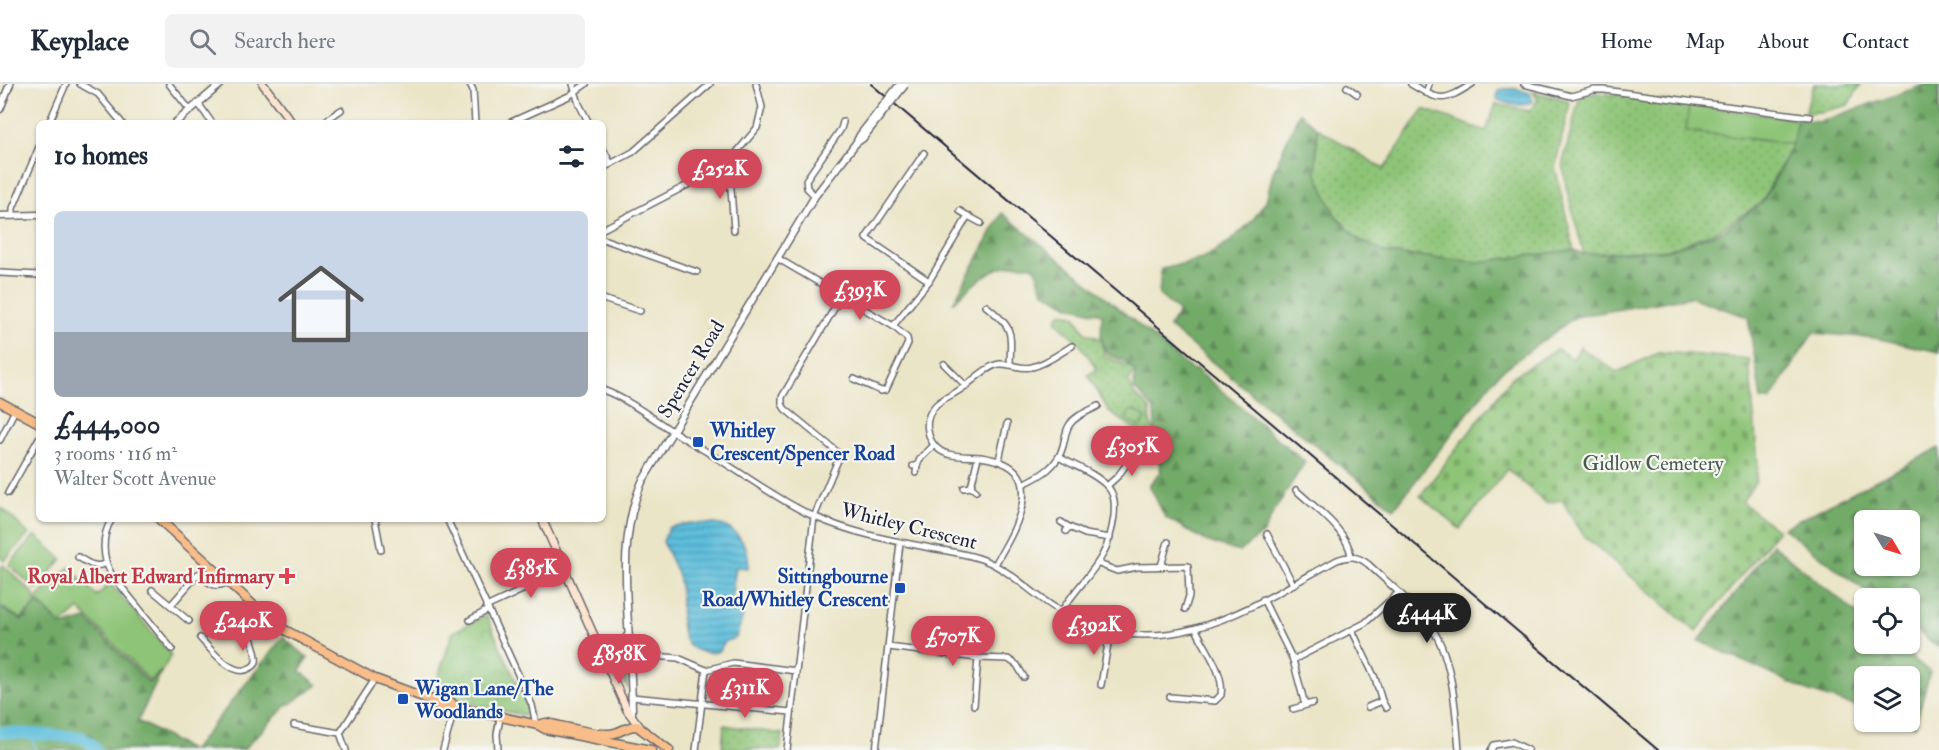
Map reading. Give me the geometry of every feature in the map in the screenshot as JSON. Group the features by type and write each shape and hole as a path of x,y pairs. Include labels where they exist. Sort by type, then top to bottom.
{"highway":[{"path":"0,402 36,421"},
{"path":"162,522 254,607 282,629 375,679 431,700 442,699 452,702 455,707 537,725 545,729 651,750"},
{"path":"537,725 546,723 606,734 625,730 631,726 641,728 669,750"},
{"path":"632,747 645,741 641,728"},
{"path":"625,730 623,737 632,747"}],"main road":[{"path":"263,84 290,120"},
{"path":"543,522 619,692 629,713 641,728"},
{"path":"625,730 629,713"}],"street":[{"path":"0,110 10,84"},
{"path":"50,120 66,84"},
{"path":"80,84 98,94 120,120"},
{"path":"168,84 190,110"},
{"path":"178,120 221,84"},
{"path":"470,84 473,90 475,120"},
{"path":"573,84 589,120"},
{"path":"517,120 575,92 586,84"},
{"path":"606,166 633,152 710,84"},
{"path":"606,227 726,165 750,138 761,118 761,97 756,84"},
{"name":"Spencer Road","path":"629,713 631,694 627,636 626,545 631,512 642,482 815,196 860,135 904,84"},
{"path":"1347,87 1355,93 1357,84"},
{"path":"1411,84 1439,98 1446,98 1472,84"},
{"path":"1426,93 1429,84"},
{"path":"1524,84 1571,96 1604,90 1810,117"},
{"path":"198,104 210,120"},
{"path":"326,120 341,110"},
{"path":"815,196 807,188 806,180 841,129 843,122"},
{"path":"924,153 866,238 929,281"},
{"path":"13,216 14,208 36,154"},
{"path":"606,155 611,164"},
{"path":"726,165 730,176 734,230"},
{"path":"960,211 981,223"},
{"path":"0,216 36,214"},
{"path":"892,326 929,281 968,216"},
{"path":"606,240 697,272"},
{"path":"777,258 903,333 908,343 890,386 886,390 881,391 854,380"},
{"path":"0,273 36,275"},
{"path":"787,750 814,517 838,456 835,450 785,409 782,397 841,297"},
{"path":"606,299 640,311"},
{"path":"986,306 995,309 1005,322 1011,336 1010,365"},
{"path":"1059,345 1062,351"},
{"path":"995,565 1015,528 1023,501 1023,484 1018,473 999,460 948,454 934,445 929,438 927,426 932,410 940,401 966,386 990,367 999,364 1033,367 1072,346"},
{"path":"944,364 966,386"},
{"name":"Whitley Crescent","path":"606,392 639,408 777,497 814,517 856,532 970,556 995,565 1061,612 1088,625 1110,632 1158,636 1196,629 1218,622 1337,560 1351,556"},
{"path":"1086,404 1090,410"},
{"path":"1023,484 1043,474 1059,457 1071,422 1098,406"},
{"path":"0,440 15,410"},
{"path":"999,460 1007,424"},
{"path":"8,493 36,443"},
{"path":"915,468 920,459 934,445"},
{"path":"1107,486 1128,462 1143,451"},
{"path":"970,489 978,457"},
{"path":"1059,457 1107,486 1114,499 1110,538 1099,564 1073,593 1061,612"},
{"path":"1296,490 1341,532 1349,546 1351,556 1365,562 1430,626 1438,639 1451,685 1459,750"},
{"path":"110,522 105,530 105,564 172,649"},
{"path":"376,522 381,550"},
{"path":"448,522 532,705 537,725"},
{"path":"1061,522 1067,529 1110,538"},
{"path":"1267,534 1293,584"},
{"path":"1262,544 1270,540"},
{"path":"1161,566 1168,542"},
{"path":"876,750 900,543"},
{"path":"78,557 92,565 105,564"},
{"path":"1099,564 1117,571 1132,567 1188,566 1189,596 1185,609"},
{"path":"470,620 487,608 565,570"},
{"path":"171,605 198,574 213,586 221,586 227,582"},
{"path":"152,590 189,621"},
{"path":"1293,660 1370,619 1398,593"},
{"path":"1263,599 1293,660 1305,705"},
{"path":"200,638 219,659 236,669 246,671 254,666 257,659 246,624 254,607"},
{"path":"1170,697 1215,701 1221,696 1222,690 1214,663 1196,629"},
{"path":"1352,630 1375,678 1386,708"},
{"path":"1101,685 1110,632"},
{"path":"605,657 622,648 627,636"},
{"path":"888,647 978,658 1008,659 1017,664 1024,676"},
{"path":"617,652 678,658 706,670 733,663 795,671"},
{"path":"974,705 978,658"},
{"path":"696,750 706,670"},
{"path":"1103,676 1111,678"},
{"path":"340,733 375,679"},
{"path":"619,692 791,712"},
{"path":"1368,707 1382,702"},
{"path":"1293,709 1313,703"},
{"path":"443,750 455,707"},
{"path":"498,750 497,734 500,718"},
{"path":"294,725 340,733"},
{"path":"340,733 346,750"},
{"path":"1491,750 1494,745 1512,742 1528,750"}],"green space":[{"path":"1814,84 1861,84 1848,105 1821,112 1805,113"},
{"path":"1927,84 1939,84 1939,352 1875,338 1813,333 1770,400 1761,399 1748,317 1690,297 1575,317 1498,374 1394,509 1169,327 1179,312 1159,295 1161,269 1202,259 1227,244 1252,221 1266,201 1273,172 1299,113 1317,128 1316,172 1335,215 1357,238 1385,253 1478,262 1574,250 1584,254 1667,250 1723,231 1762,203 1789,153 1797,119 1819,122"},
{"path":"1533,92 1563,99 1570,103 1555,167 1574,250 1478,262 1385,253 1357,238 1335,215 1316,172 1317,128 1384,169 1424,109 1486,131 1496,104 1529,111 1538,100"},
{"path":"1600,93 1689,104 1687,131 1792,144 1761,203 1721,229 1670,249 1584,254 1566,187 1563,162 1579,99 1586,94"},
{"path":"1689,104 1797,119 1792,144 1686,131"},
{"path":"1002,213 1192,370 1196,369 1305,462 1274,511 1264,532 1239,552 1206,541 1165,517 1149,485 1161,472 1156,450 1154,409 1134,389 1135,371 1124,361 1107,354 1101,339 1102,314 1069,306 1043,291 1035,267 1022,265 1011,265 990,273 971,286 953,303"},
{"path":"1063,312 1075,316 1086,333 1101,339 1105,356 1135,371 1129,382 1134,394 1150,409 1150,422 1156,435 1156,450 1143,441 1139,432 1109,412 1088,375 1097,369 1079,343 1056,321 1059,314"},
{"name":"Gidlow Cemetery","path":"1580,347 1617,372 1660,352 1749,359 1758,465 1756,481 1742,502 1778,530 1696,632 1584,536 1562,500 1546,503 1507,469 1460,529 1420,496 1512,377 1557,349 1573,359"},
{"path":"1133,410 1146,419 1140,427 1126,420 1130,411"},
{"path":"1939,448 1939,648 1920,633 1920,588 1862,588 1783,528"},
{"path":"2,508 29,534 4,561 0,557 0,510"},
{"path":"35,535 62,559 36,589 9,565"},
{"path":"1772,544 1854,611 1854,654 1908,654 1930,672 1920,708 1920,666 1854,666 1854,706 1810,692 1699,641"},
{"path":"3,565 34,594 37,602 21,619 0,606 0,568"},
{"path":"69,567 97,596 110,583 171,655 164,668 150,681 79,609 61,625 36,599"},
{"path":"38,603 62,626 86,619 149,683 162,671 138,721 190,750 0,750 0,608 22,620"},
{"path":"486,615 531,717 432,695 453,632"},
{"path":"283,637 308,658 300,671 318,685 284,708 243,750 193,750"},
{"path":"622,657 627,664 628,689 614,659"},
{"path":"724,725 783,734 780,750 722,748"}],"water":[{"path":"1517,89 1530,93 1532,101 1520,105 1497,99 1498,90"},
{"path":"691,523 716,524 730,529 744,544 748,556 748,568 736,567 731,599 738,605 743,616 736,638 726,641 718,652 702,652 691,648 685,640 682,630 679,580 663,541 669,527"}],"waterway":[{"path":"0,732 80,737 96,750"},
{"path":"29,733 37,750"}],"railway":[{"path":"871,84 1658,750"}],"place":[{"name":"Whitley Crescent/Spencer Road","path":"698,442"},
{"name":"Royal Albert Edward Infirmary","path":"287,576"},
{"name":"Sittingbourne Road/Whitley Crescent","path":"900,588"},
{"name":"Wigan Lane/The Woodlands","path":"403,699"}]}
